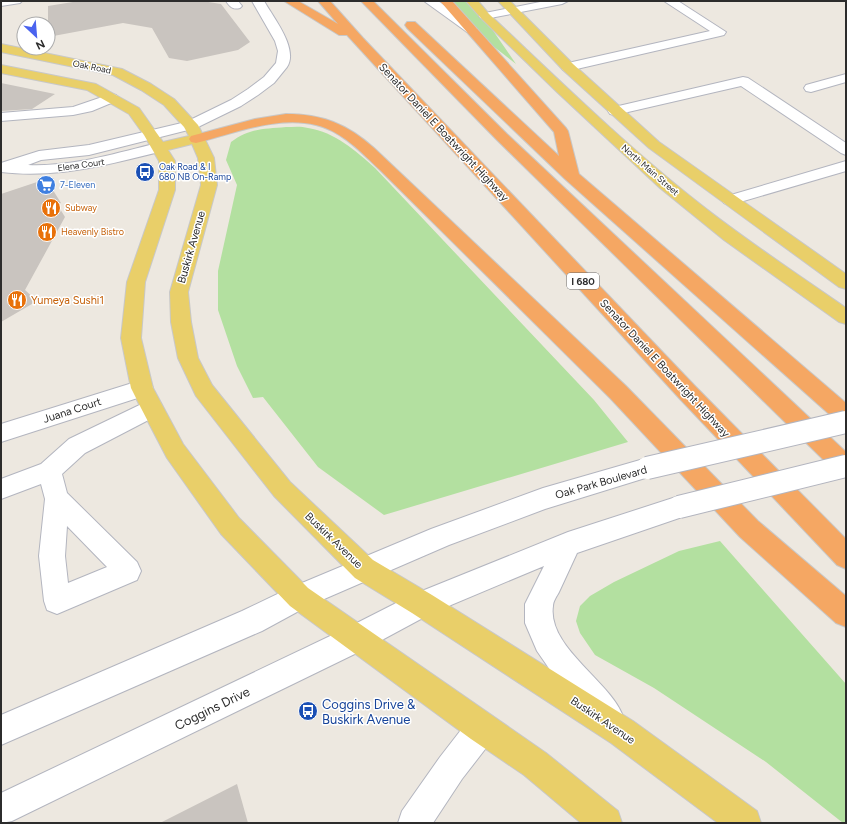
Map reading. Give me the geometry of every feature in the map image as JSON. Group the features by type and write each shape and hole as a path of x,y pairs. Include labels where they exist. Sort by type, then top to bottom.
{"highway":[{"path":"290,1 358,41"},
{"name":"Senator Daniel E Boatwright Highway","path":"324,1 358,41 687,392 846,557"},
{"path":"367,1 502,136 846,467"},
{"path":"446,1 561,131 571,176"},
{"path":"404,17 571,176 846,416"},
{"path":"193,132 288,119 316,120 339,129 360,143 386,166 618,392 750,529 846,614"}],"main road":[{"name":"North Main Street","path":"472,1 485,16 626,150 693,208 846,317"},
{"name":"North Main Street","path":"508,6 568,67 654,145 846,283"},
{"name":"Oak Road","path":"1,48 117,72 146,87 169,102 193,132"},
{"name":"Oak Road","path":"1,68 91,87 134,111 155,141"},
{"path":"193,132 155,141 166,161 167,190 136,282 131,338 147,398 176,451 230,526 299,596 482,728 535,764 606,823"},
{"name":"Buskirk Avenue","path":"193,132 206,158 209,185 178,292 181,322 188,358 204,390 282,489 364,569 422,604 622,732 745,823"}],"street":[{"path":"193,132 269,80 282,64 284,51 281,41 258,1"},
{"path":"430,1 471,29"},
{"path":"485,16 508,6 562,1"},
{"path":"568,67 720,32 670,1"},
{"path":"811,88 846,78"},
{"path":"615,111 743,81 846,150"},
{"path":"1,117 73,111 87,108 111,98"},
{"name":"Elena Court","path":"1,168 39,156 155,141"},
{"name":"Elena Court","path":"1,168 40,170 86,165 155,141"},
{"path":"730,200 846,166"},
{"path":"1,489 49,471 77,446 147,398"},
{"name":"Juana Court","path":"1,433 147,398"},
{"name":"Oak Park Boulevard","path":"364,569 440,537 543,499 647,468 846,422"},
{"path":"422,604 568,544 679,507 846,467"},
{"path":"49,471 57,499"},
{"path":"568,544 539,604 539,623 547,641 565,667 622,732"},
{"path":"1,730 252,621 299,596 364,569"},
{"name":"Coggins Drive","path":"1,810 357,638 422,604"},
{"path":"414,823 451,768 482,728"}],"green space":[{"path":"446,1 470,1 483,16 516,64 471,29"},
{"path":"286,127 305,127 318,130 336,138 353,149 375,168 594,400 628,442 384,515 318,467 263,397 253,398 237,366 218,310 218,271 237,185 226,160 231,142 238,137 251,132"},
{"path":"720,541 846,684 846,823 843,823 766,762 654,688 595,655 580,633 576,621 580,606 590,596 614,582 679,551"}],"building":[{"path":"79,1 202,1 221,4 250,42 238,50 187,61 169,58 152,28 123,23 56,36 56,16 48,16 48,6"},
{"path":"1,83 55,94 32,109 1,111"},
{"path":"46,179 61,203 57,204 65,217 25,290 37,301 1,322 1,194"},
{"path":"237,784 248,823 160,823"}],"place":[{"name":"Oak Road & I 680 NB On-Ramp","path":"145,172"},
{"name":"7-Eleven","path":"46,185"},
{"name":"Subway","path":"51,208"},
{"name":"Heavenly Bistro","path":"47,232"},
{"name":"Yumeya Sushi1","path":"17,300"},
{"name":"Coggins Drive & Buskirk Avenue","path":"308,711"}]}
